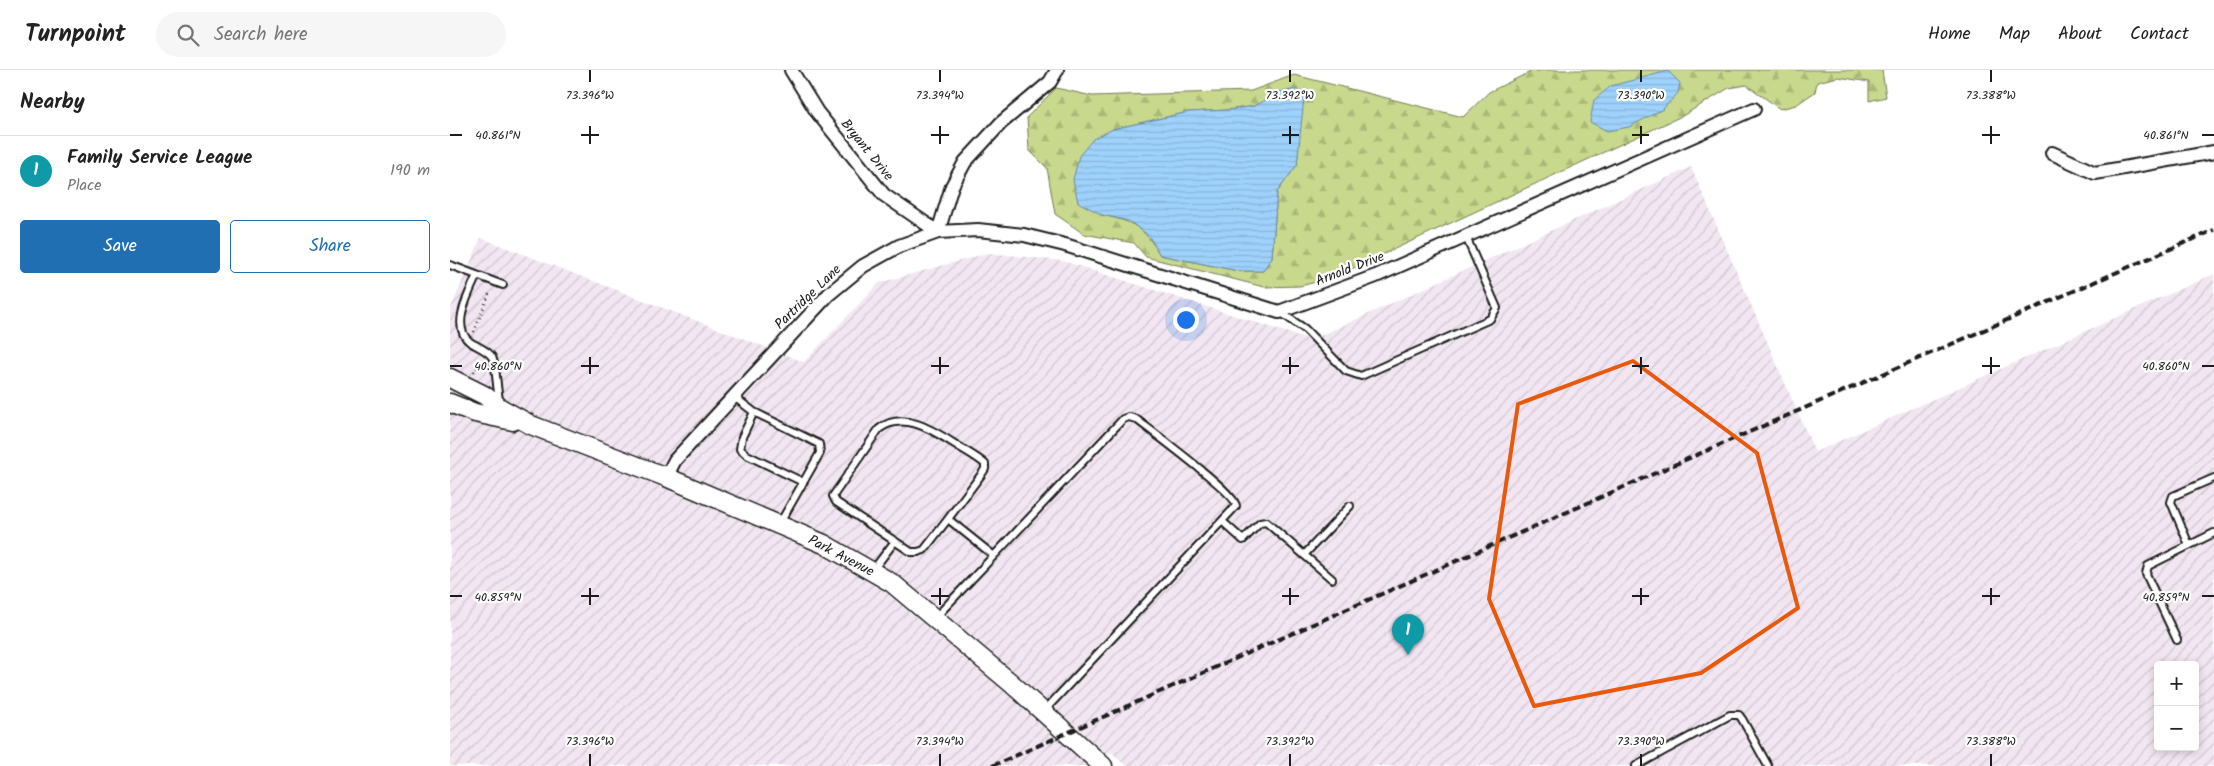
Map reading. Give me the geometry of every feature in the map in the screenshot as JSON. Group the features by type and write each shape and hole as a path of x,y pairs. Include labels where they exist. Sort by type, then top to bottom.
{"main road":[{"name":"Park Avenue","path":"450,378 531,424 666,477 824,544 892,583 1043,712 1092,763"},
{"path":"450,391 468,399 502,409"},
{"name":"Park Avenue","path":"450,403 475,412 531,424"}],"street":[{"name":"Bryant Drive","path":"791,70 817,112 884,195 938,232"},
{"path":"1056,70 1050,82 1001,123 965,162 952,186 938,232 978,230 1024,235 1064,245 1279,312"},
{"name":"Arnold Drive","path":"1279,312 1376,276 1754,109"},
{"path":"2052,154 2095,173 2214,152"},
{"name":"Partridge Lane","path":"666,477 675,460 829,294 863,266 899,246 938,232"}],"lane":[{"path":"1279,312 1305,330 1346,371 1361,376 1490,319 1497,308 1466,237"},
{"path":"450,265 503,285"},
{"path":"477,275 463,306 459,321 461,332 467,340 490,354 494,362 496,390 502,409"},
{"path":"733,396 754,412 819,444 820,453 779,525"},
{"path":"754,412 742,437 740,449 746,455 803,482"},
{"path":"935,618 1123,418 1136,419 1216,482 1234,500 1236,506 1043,712"},
{"path":"908,423 930,428 985,464 985,469 981,476 948,519 924,550 911,552 836,502 833,496 879,429 886,424 908,423"},
{"path":"2189,545 2171,502 2173,496 2214,478"},
{"path":"1304,555 1350,506"},
{"path":"948,519 993,555"},
{"path":"1222,521 1243,540 1260,524 1266,522 1332,579"},
{"path":"2177,640 2146,574 2148,566 2214,533"},
{"path":"872,572 895,542"},
{"path":"1636,766 1730,715 1739,715 1768,766"}],"path":[{"path":"481,335 474,332 489,294"},
{"path":"470,378 481,358"}],"highlighted area":[{"path":"1633,361 1757,453 1798,608 1701,673 1534,706 1489,599 1518,404"}],"shaded area":[{"path":"1691,167 1815,452 2214,274 2214,766 1126,766 1111,752 1098,766 450,766 450,310 481,238 804,362 879,283 988,253 1063,261 1311,340"}],"green space":[{"path":"1545,70 1882,70 1886,97 1869,101 1869,82 1838,77 1817,82 1815,92 1796,105 1780,109 1747,85 1729,88 1684,115 1332,278 1300,286 1264,287 1146,257 1134,243 1084,234 1055,214 1047,168 1029,150 1027,117 1056,88 1092,96 1251,91 1294,75 1463,117 1489,92 1530,72","holes":["1280,92 1299,141 1297,165 1277,192 1272,257 1263,271 1238,271 1160,255 1143,231 1130,223 1102,215 1113,129 1189,112 1228,110 1254,106"]}],"water":[{"path":"1668,71 1680,83 1678,93 1663,109 1629,127 1607,131 1590,122 1594,100 1611,86"},
{"path":"1297,89 1304,98 1297,165 1277,192 1272,257 1263,271 1238,271 1160,255 1149,236 1129,221 1102,215 1078,202 1073,180 1079,156 1093,139 1113,129 1189,112 1228,110 1254,106 1280,92"}],"railway":[{"path":"992,766 1685,460 2214,230"}],"place":[{"name":"Family Service League","path":"1408,655"}]}
